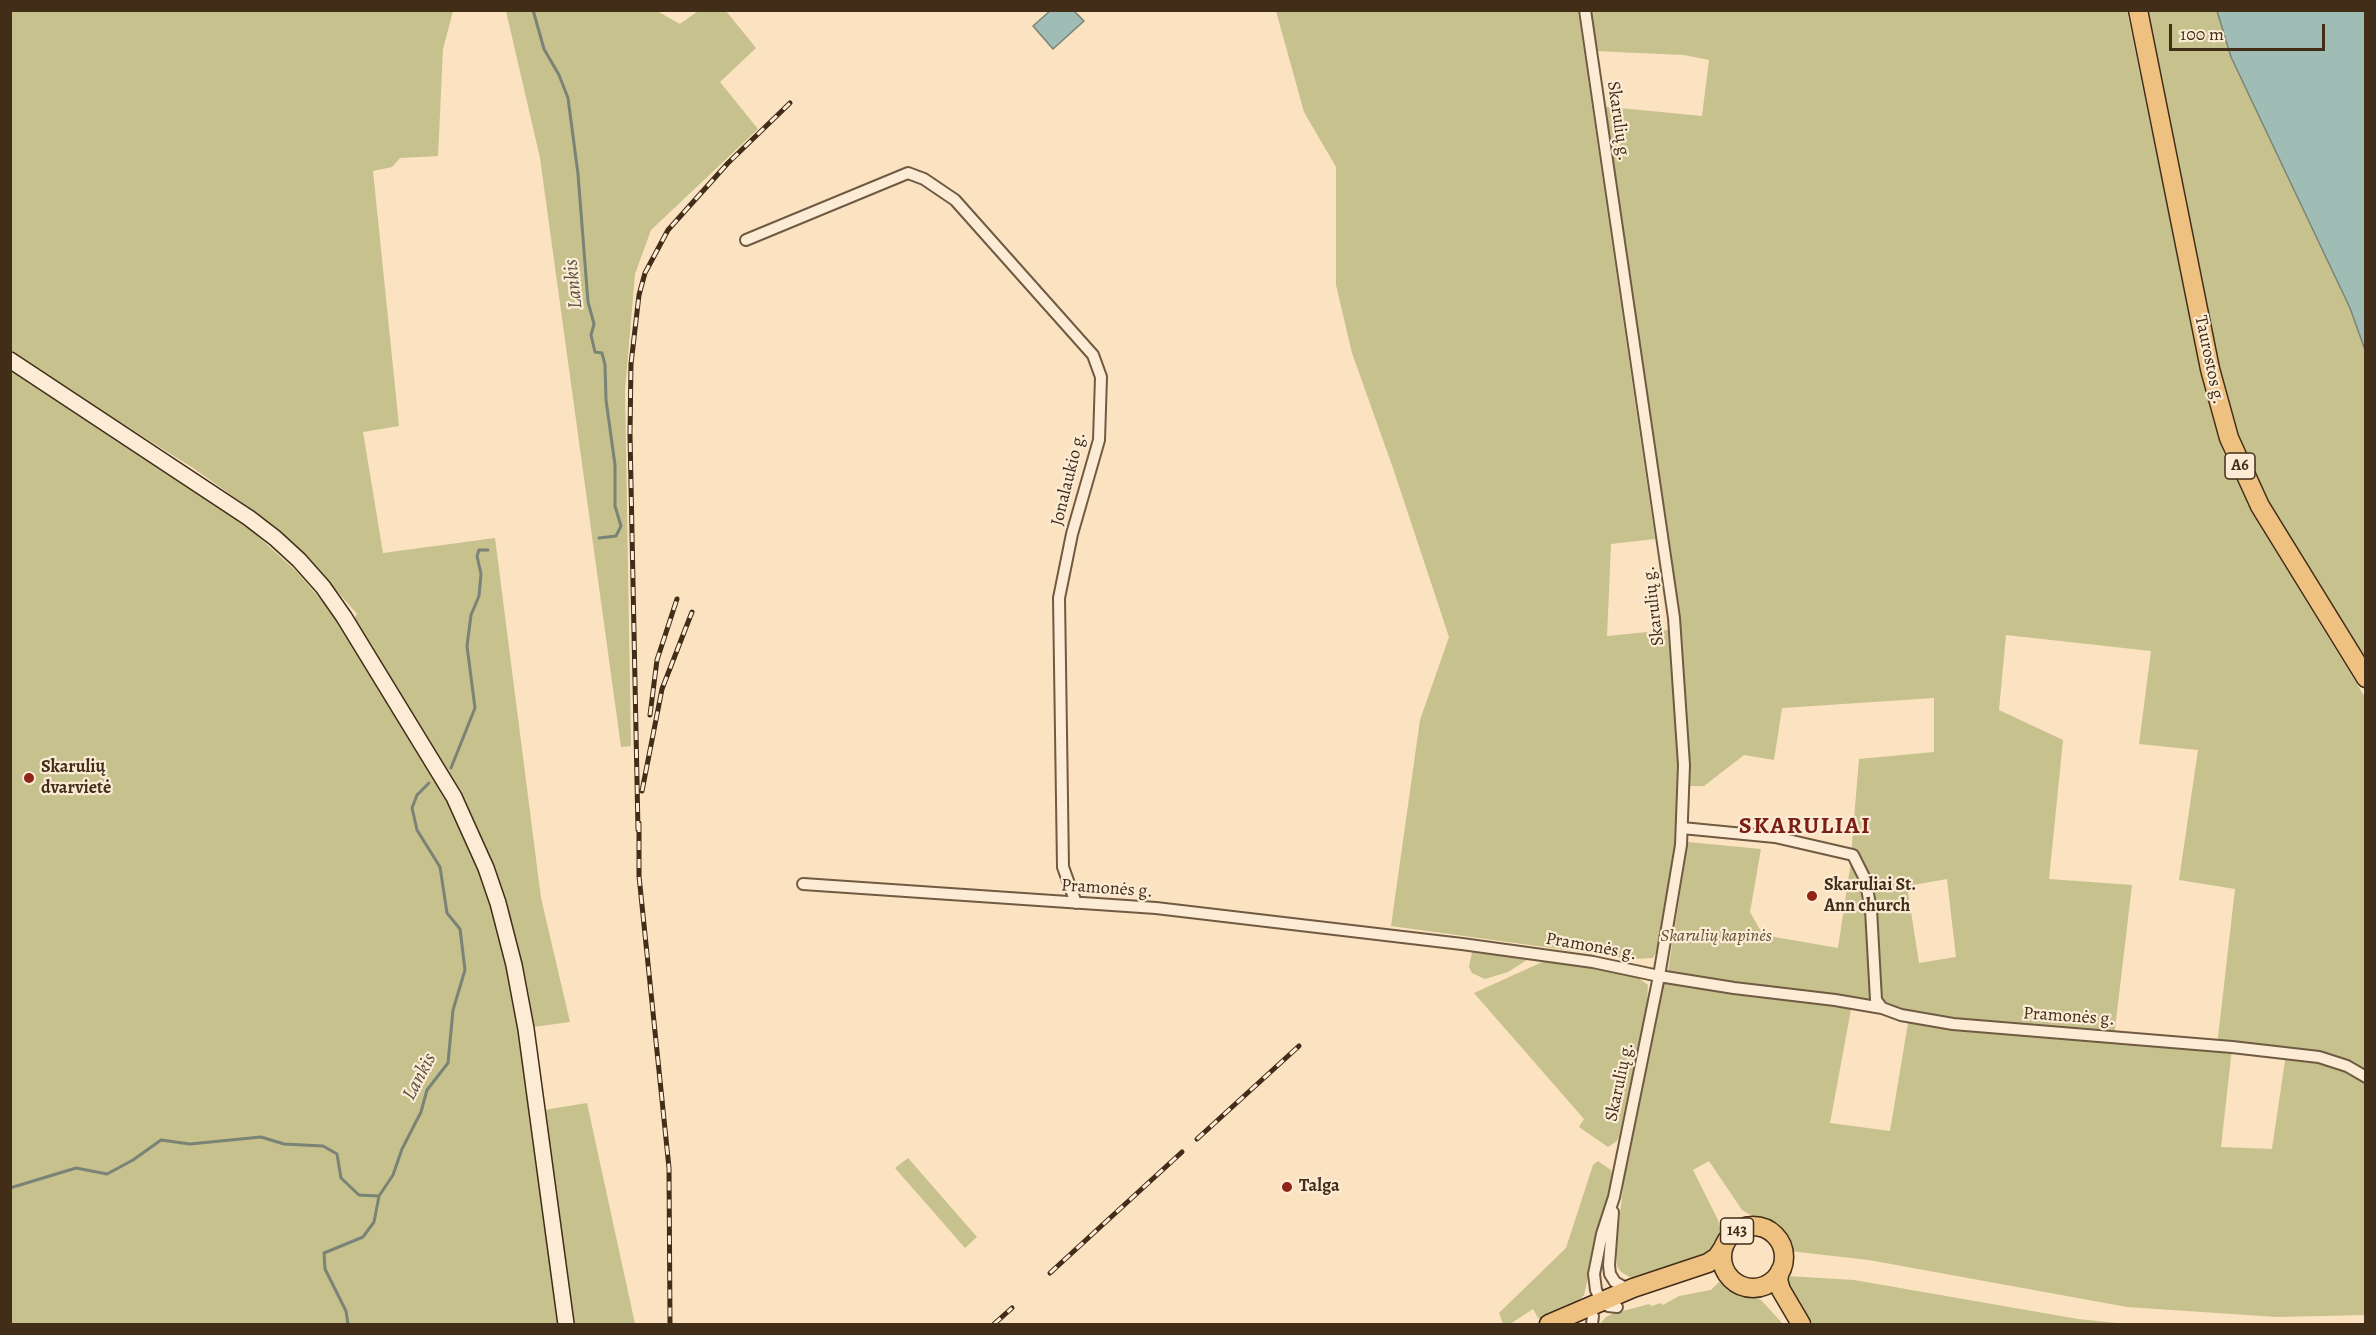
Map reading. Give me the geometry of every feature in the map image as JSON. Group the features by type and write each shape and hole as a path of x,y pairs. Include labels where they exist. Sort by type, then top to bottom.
{"main road":[{"name":"Taurostos g.","path":"2138,10 2210,369 2229,438 2259,507 2366,678"},
{"path":"10,360 249,518 299,560 345,617 454,797 492,885 514,964 528,1040 566,1324"},
{"name":"143","path":"1549,1324 1601,1312 1633,1288 1708,1263 1717,1257 1738,1230 1754,1226 1763,1228 1777,1238 1781,1245 1783,1262 1778,1280 1781,1290 1801,1324"},
{"name":"143","path":"1723,1248 1723,1264 1730,1278"},
{"path":"1753,1288 1769,1283 1780,1270"},
{"name":"143","path":"1573,1324 1601,1312 1711,1275 1730,1278 1740,1285 1762,1291 1792,1324"}],"street":[{"name":"Skarulių g.","path":"1585,10 1674,618 1684,765 1681,845 1659,976 1614,1197 1602,1234 1594,1274 1601,1312"},
{"name":"Jonalaukio g.","path":"746,240 908,173 924,178 955,200 1093,355 1101,377 1099,440 1072,534 1059,598 1063,867 1076,903"},
{"path":"1682,828 1774,837 1853,855 1865,879 1871,909 1876,1000 1882,1008"},
{"name":"Pramonės g.","path":"803,884 1156,908 1462,944 1582,960 1734,988 1835,1000 1953,1024 2232,1047 2319,1057 2347,1066 2366,1077"},
{"name":"Skarulių g.","path":"1614,1197 1609,1265 1615,1282 1624,1287 1633,1288"}],"green space":[{"path":"11,11 453,11 443,49 438,156 400,158 392,167 373,171 399,426 363,432 383,553 495,538 541,898 570,1022 533,1027 544,1110 587,1103 635,1324 11,1324 10,369 205,496 250,529 296,571 328,608 345,633 357,614 322,574 284,537 248,507 193,468 11,354"},
{"path":"506,11 657,11 680,24 698,11 726,11 756,48 720,82 758,129 651,230 635,274 625,390 631,746 621,747 540,158"},
{"path":"1276,11 1578,11 1655,539 1611,544 1607,636 1668,630 1677,745 1678,827 1657,951 1653,958 1632,959 1391,926 1420,720 1449,637 1352,353 1336,285 1336,167 1304,112"},
{"name":"Skarulių kapinės","path":"1589,11 2127,11 2190,318 2210,408 2223,451 2252,513 2365,697 2365,1315 2277,1317 2127,1307 1869,1260 1789,1251 1785,1238 1780,1232 1742,1210 1709,1161 1693,1170 1718,1220 1720,1229 1717,1243 1703,1256 1633,1279 1621,1272 1617,1266 1616,1249 1624,1179 1661,992 1668,971 1688,842 1761,849 1750,912 1763,935 1838,948 1850,868 1859,759 1934,752 1934,698 1782,708 1774,760 1744,755 1704,786 1689,786 1686,728 1599,106 1702,116 1709,60 1684,55 1594,51","holes":["2006,635 2151,651 2139,744 2198,750 2179,880 2235,889 2217,1046 2114,1037 2132,885 2049,879 2063,740 1999,710","1947,879 1956,957 1919,963 1907,886","1852,1004 1909,1017 1890,1131 1830,1123","2232,1048 2286,1054 2272,1149 2221,1147"]},
{"path":"2148,11 2217,11 2231,57 2350,308 2365,350 2365,660 2284,531 2241,442 2225,393 2213,340"},
{"path":"1476,950 1530,958 1508,972 1485,979 1472,973 1469,967 1472,952"},
{"path":"1549,959 1634,975 1648,985 1647,1003 1619,1137 1608,1147 1579,1127 1584,1119 1474,993"},
{"path":"908,1158 977,1237 965,1248 895,1168"},
{"path":"1598,1161 1611,1170 1612,1176 1584,1295 1575,1305 1541,1319 1533,1309 1510,1324 1503,1324 1499,1313 1566,1248 1593,1165"},
{"path":"1787,1276 1854,1280 2078,1319 2126,1324 1809,1324 1787,1284"},
{"path":"1719,1282 1761,1300 1783,1324 1600,1324 1612,1314 1649,1304 1651,1306 1661,1303 1663,1305 1679,1296 1711,1290"}],"water":[{"path":"1051,10 1074,11 1084,21 1053,49 1033,26"},
{"path":"2217,11 2365,11 2365,350 2350,308 2231,57"}],"waterway":[{"name":"Lankis","path":"533,10 544,49 559,75 568,98 578,174 588,302 594,324 591,335 595,352 602,353 605,365 606,400 615,465 615,506 621,526 616,536 599,538"},
{"name":"Lankis","path":"451,768 475,708 467,646 471,615 479,596 481,574 477,556 479,550 488,550"},
{"name":"Lankis","path":"348,1324 346,1311 325,1269 324,1253 363,1237 374,1222 379,1196 393,1175 402,1149 421,1112 427,1090 448,1063 453,1010 465,970 460,929 447,913 440,867 417,830 412,808 417,795 429,783"},
{"path":"10,1188 76,1168 107,1174 133,1160 161,1140 190,1144 261,1137 284,1144 323,1146 337,1154 341,1178 359,1195 378,1196"}],"railway":[{"path":"638,830 630,434 631,364 639,295 645,273 668,230 728,163 790,103"},
{"path":"650,715 657,660 677,599"},
{"path":"642,791 662,689 692,612"},
{"path":"639,823 639,876 669,1168 670,1324"},
{"path":"1197,1139 1299,1046"},
{"path":"1050,1273 1182,1152"},
{"path":"994,1324 1012,1308"}],"place":[{"name":"Skarulių dvarvietė","path":"29,778"},
{"name":"Skaruliai St. Ann church","path":"1812,896"},
{"name":"Talga","path":"1287,1187"}],"district":[{"name":"SKARULIAI","path":"1805,827"}]}
